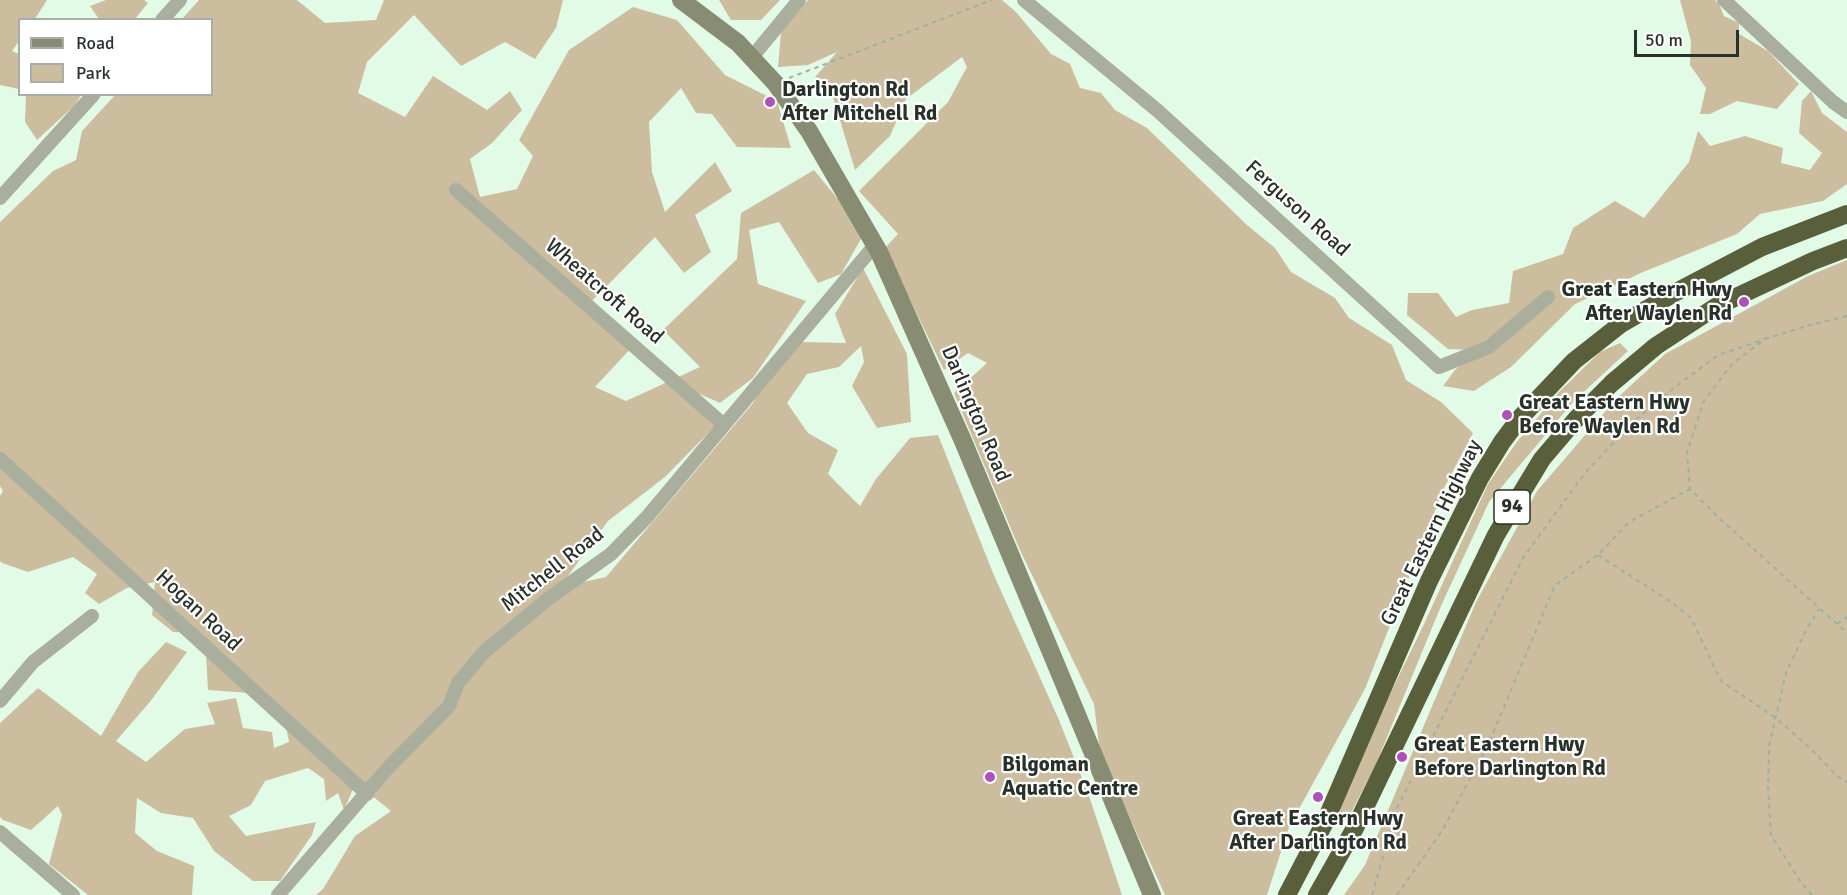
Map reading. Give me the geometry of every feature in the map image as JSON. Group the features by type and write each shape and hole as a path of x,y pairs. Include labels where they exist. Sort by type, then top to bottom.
{"highway":[{"name":"Great Eastern Highway","path":"1287,895 1325,822 1429,581 1480,478 1520,418 1575,362 1621,324 1762,247 1844,212"},
{"name":"94","path":"1317,895 1355,828 1496,535 1542,459 1612,382 1656,346 1716,306 1812,261 1847,248"}],"street":[{"path":"164,18 180,0"},
{"name":"Darlington Road","path":"681,0 738,43 776,84 809,131 875,245 963,441 1152,895"},
{"path":"753,57 799,0"},
{"name":"Ferguson Road","path":"1024,0 1158,111 1439,368 1489,347 1548,297"},
{"path":"1724,0 1833,102 1846,109"},
{"path":"0,198 92,96"},
{"name":"Wheatcroft Road","path":"456,190 724,425"},
{"name":"Mitchell Road","path":"278,895 387,769 449,706 458,683 484,652 548,599 611,554 647,516 875,245"},
{"name":"Hogan Road","path":"0,459 367,794"},
{"path":"0,701 33,662 93,616"},
{"path":"0,832 74,895"}],"path":[{"path":"776,84 992,0"},
{"path":"1372,895 1397,808 1523,558 1585,473 1632,423 1718,355 1810,325 1847,316"},
{"path":"1766,339 1732,364 1704,401 1687,452 1690,489 1847,633"},
{"path":"1397,895 1442,831 1488,745 1555,585 1598,555 1629,522 1690,489"},
{"path":"1598,555 1671,602 1691,618 1721,681 1776,718 1837,776 1847,782"},
{"path":"1812,895 1800,881 1771,835 1768,787 1769,746 1786,673 1805,632 1820,609"},
{"path":"1836,624 1847,617"}],"green space":[{"path":"0,0 47,0 36,18 18,18 18,42 12,51 18,54 18,89 0,85"},
{"path":"106,0 144,0 148,3 136,18 98,18 90,6"},
{"path":"199,0 297,0 325,23 376,20 384,0 563,0 556,28 535,59 505,42 461,66 414,15 367,62 358,93 405,117 433,76 487,110 510,91 522,110 492,143 470,159 480,197 517,189 533,156 519,140 569,50 633,7 677,20 725,75 777,101 791,148 737,147 712,114 696,113 681,88 649,122 652,172 665,212 715,162 732,191 695,215 711,252 684,273 655,237 592,301 633,346 595,387 626,401 700,367 663,330 737,259 741,213 814,170 865,232 841,274 818,283 779,222 749,230 758,284 806,301 753,378 720,403 695,392 719,422 665,477 608,521 560,587 606,577 753,403 767,377 802,342 846,343 835,314 863,268 907,354 911,422 877,428 852,386 864,362 861,346 839,367 807,374 787,403 808,433 838,450 828,474 860,506 876,479 910,438 938,435 993,573 1059,720 1088,793 1122,895 316,895 323,889 355,836 391,811 371,795 353,789 344,810 338,793 326,801 324,779 308,768 265,781 251,805 229,816 246,836 316,822 312,835 280,881 253,881 214,851 193,818 161,813 137,798 135,833 157,851 194,866 192,895 88,895 49,864 62,815 58,806 31,830 0,817 0,723 38,688 101,736 138,672 166,642 187,652 149,703 116,741 146,762 185,729 215,724 207,703 236,698 243,728 272,732 274,748 289,742 283,712 249,693 208,690 206,655 194,633 173,632 152,615 155,582 127,588 99,604 85,593 97,574 73,557 28,572 0,561 0,496 3,491 0,486 0,222 53,171 76,160 82,131 114,96 213,96 213,18 183,18"},
{"path":"719,0 780,0 761,20 731,20"},
{"path":"808,0 1002,0 1016,12 1051,54 1070,64 1080,88 1101,93 1115,110 1147,128 1247,225 1275,248 1291,272 1335,298 1349,318 1392,345 1406,380 1441,402 1473,433 1444,488 1365,689 1289,827 1267,895 1165,895 1100,753 1094,704 1019,548 954,393 987,363 968,353 944,370 885,248 898,234 859,191 948,102 967,67 962,57 906,99 890,136 855,170 830,87 815,77 837,52 808,65 778,67 781,32"},
{"path":"1680,0 1715,0 1724,16 1739,23 1739,34 1768,51 1799,84 1777,109 1737,101 1710,114 1700,114 1706,88 1690,65 1691,41"},
{"path":"1811,91 1822,113 1847,132 1847,184 1823,201 1760,214 1737,234 1643,272 1575,304 1511,367 1474,391 1443,386 1455,370 1477,350 1448,349 1407,315 1408,293 1438,293 1456,317 1472,310 1509,303 1513,271 1563,254 1573,228 1615,201 1644,218 1689,162 1698,131 1710,146 1745,136 1783,148 1781,163 1810,170 1822,153 1799,133 1802,101"},
{"path":"26,96 80,96 75,105 37,140 25,122"},
{"path":"1847,260 1847,895 1344,895 1365,865 1476,602 1537,491 1616,399 1665,354 1808,276"},
{"path":"1620,343 1628,351 1573,402 1489,502 1441,606 1376,764 1347,821 1336,820 1343,791 1424,624 1488,484 1516,443 1558,393 1600,352"}],"place":[{"name":"Darlington Rd After Mitchell Rd","path":"770,102"},
{"name":"Great Eastern Hwy After Waylen Rd","path":"1744,302"},
{"name":"Great Eastern Hwy Before Waylen Rd","path":"1507,415"},
{"name":"Great Eastern Hwy Before Darlington Rd","path":"1402,757"},
{"name":"Bilgoman Aquatic Centre","path":"990,777"},
{"name":"Great Eastern Hwy After Darlington Rd","path":"1318,797"}]}
